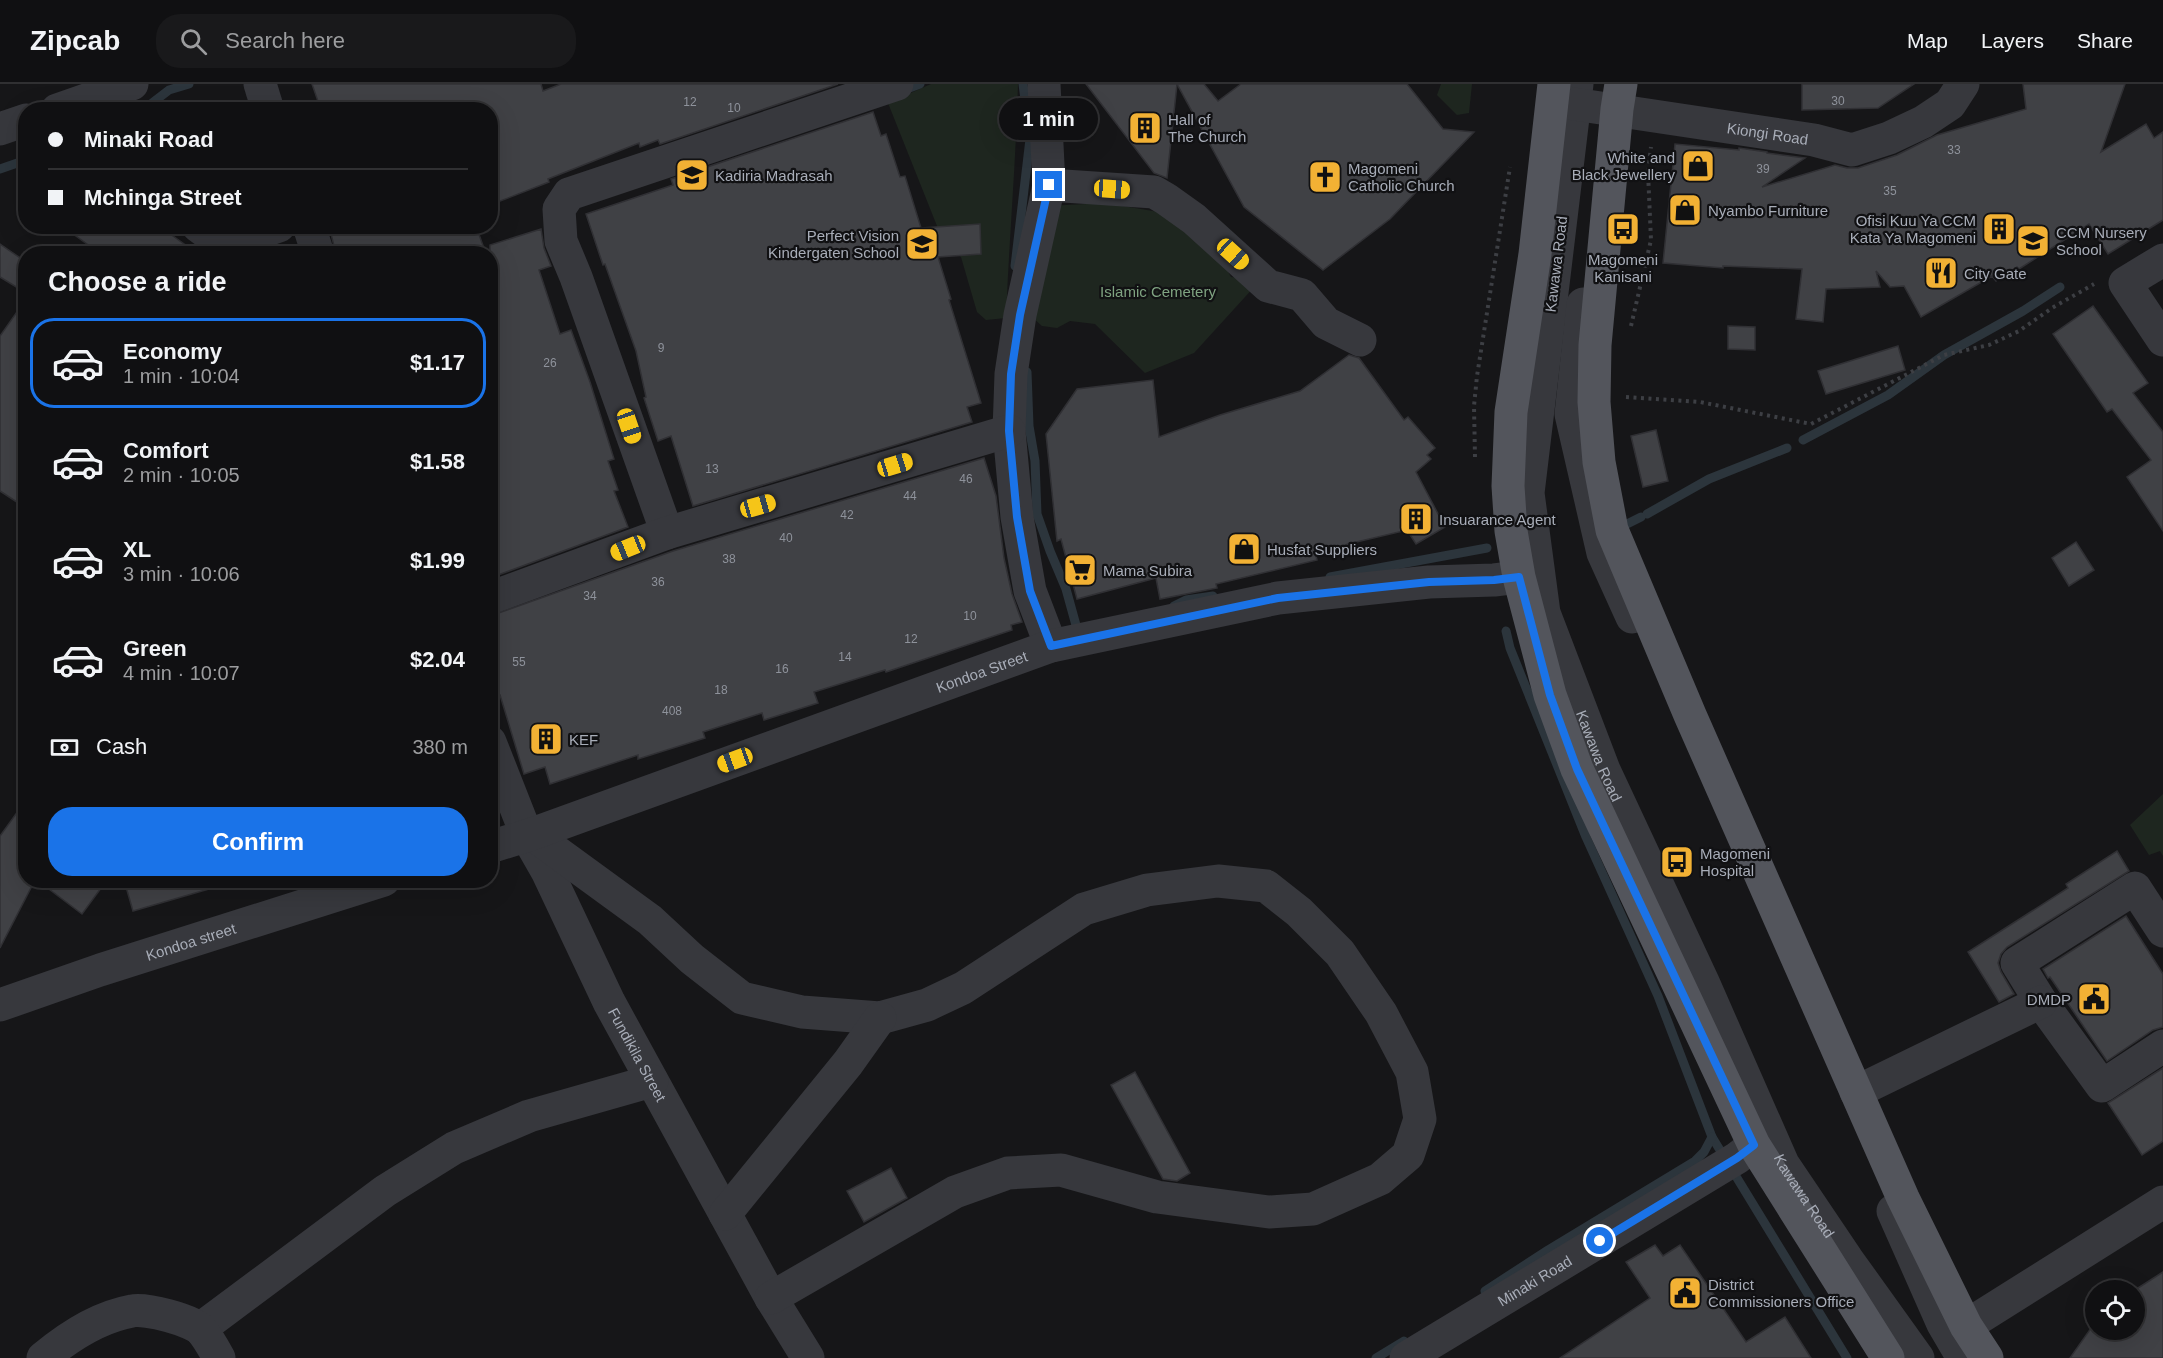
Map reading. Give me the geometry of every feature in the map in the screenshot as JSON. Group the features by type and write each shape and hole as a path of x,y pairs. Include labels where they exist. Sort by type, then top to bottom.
{"main road":[{"name":"Kawawa Road","path":"1588,95 1535,254 1511,411 1508,486 1511,531 1519,577 1550,695 1577,769 1754,1145 1888,1358"},
{"path":"1588,95 1595,345 1594,402 1599,462 1612,530 1690,715 1903,1198 1966,1326 1987,1358"}],"street":[{"path":"80,102 132,84"},
{"path":"260,84 266,102"},
{"path":"667,533 580,288 561,241 560,209 569,194 897,84"},
{"path":"1044,84 1049,185 1018,327 1011,374 1009,431 1017,517 1030,591 1051,646"},
{"name":"Kiongi Road","path":"1588,95 1656,116 1814,140 1852,150 1889,138 1923,122 1950,104 1963,84"},
{"name":"Kawawa Road","path":"1588,95 1528,493 1544,613 1604,770 1703,982 1783,1164 1918,1358"},
{"name":"Kawawa Road","path":"1588,95 1571,414 1604,553 1943,1324 1963,1358"},
{"path":"0,129 18,123"},
{"path":"1049,185 1154,192 1202,226 1268,286 1302,295 1326,323 1359,340"},
{"path":"209,234 217,240 244,238 256,234"},
{"path":"2163,260 2125,283 2163,340"},
{"path":"498,595 667,533 1009,431"},
{"name":"Kondoa Street","path":"529,835 1051,646 1278,598 1429,582 1519,577"},
{"name":"Fundikila Street","path":"498,761 529,835 609,1002 771,1298 808,1358"},
{"path":"498,845 529,835 650,920 692,959 742,998 802,1012 880,1018 927,1005 963,988 1084,909 1147,890 1218,881 1266,886 1299,912 1340,953 1381,1013 1412,1072 1419,1119 1408,1155 1380,1179 1314,1209 1269,1212 1188,1202 1157,1197 1061,1170 1008,1173 955,1192 771,1298"},
{"name":"Kondoa street","path":"0,1005 100,970 359,888"},
{"path":"2163,931 2135,888 2017,963 2041,1002 2102,1086 2163,1046"},
{"path":"1856,1092 2041,1002"},
{"path":"725,1214 848,1063 880,1018"},
{"path":"200,1329 385,1191 454,1149 528,1116 652,1081"},
{"name":"Minaki Road","path":"1406,1358 1737,1158 1754,1145"},
{"path":"1966,1326 2163,1202"},
{"path":"43,1358 57,1346 93,1324 134,1310 176,1318 200,1329 219,1358"}],"path":[{"path":"1629,334 1651,240 1648,172 1656,116"},
{"path":"1620,396 1700,402 1811,424 1944,355 1989,345 2019,331 2052,308 2095,283 2125,283"}],"green space":[{"path":"931,84 1018,84 1006,318 986,320 977,312 961,257 943,241 888,103"},
{"path":"1441,84 1472,84 1469,113 1457,115 1437,95"},
{"name":"Islamic Cemetery","path":"1105,203 1159,212 1216,250 1231,277 1247,279 1255,286 1194,353 1145,373 1095,324 1070,321 1057,328 1042,326 1032,317 1047,206"},
{"path":"2163,794 2163,856 2160,851 2149,855 2130,825"}],"building":[{"path":"312,84 541,84 543,91 561,84 838,84 660,144 658,140 640,147 639,143 548,179 549,182 498,202 498,102 318,102"},
{"name":"Hall of The Church","path":"1086,84 1177,84 1167,178 1154,173"},
{"path":"1177,84 1204,84 1218,101 1241,84 1407,84 1443,129 1474,132 1390,219 1323,270 1244,207"},
{"path":"1802,84 1914,84 1878,108 1802,110"},
{"path":"2023,84 2125,84 2101,152 2146,124 2154,138 2163,132 2163,220 2108,254 2089,224 2019,269 2017,267 1996,281 1992,276 1921,317 1904,286 1890,287 1876,271 1880,287 1826,289 1823,322 1796,319 1802,269 1723,266 1723,268 1663,263 1675,144 1739,150 1739,148 1805,158 1762,187 1835,165 1858,168 1897,155 1937,135 2026,109"},
{"path":"873,112 881,136 886,134 900,177 905,176 921,228 980,224 981,254 938,257 981,403 967,407 972,422 693,506 671,436 658,441 644,398 646,397 636,351 586,214 673,185 671,179"},
{"path":"541,229 544,248 551,266 539,270 560,334 571,330 590,382 614,459 608,461 618,490 614,491 628,527 498,575 498,246 490,245"},
{"path":"73,234 170,234 187,246 90,246"},
{"path":"331,234 479,234 483,246 334,246"},
{"path":"0,244 18,256 18,288 0,277"},
{"path":"2093,306 2148,383 2133,393 2163,432 2163,531 2127,477 2151,460 2112,409 2107,412 2053,334"},
{"path":"18,310 18,503 0,491 0,336"},
{"path":"1728,326 1755,327 1755,350 1728,349"},
{"path":"1898,346 1905,370 1826,394 1818,371"},
{"path":"1349,355 1359,358 1404,420 1408,417 1435,448 1427,455 1431,459 1416,472 1445,527 1416,544 1407,530 1348,544 1333,550 1333,553 1316,556 1317,560 1216,584 1217,588 1160,599 1156,578 1077,599 1061,539 1057,541 1046,434 1077,389 1153,380 1159,437 1220,415 1300,391"},
{"path":"1656,430 1668,481 1643,487 1631,436"},
{"path":"984,458 996,496 1004,558 1012,594 1022,622 1011,625 1012,630 886,672 885,670 814,692 818,703 764,720 762,713 703,732 705,738 638,759 638,755 550,784 545,767 524,774 500,695 498,696 498,613 673,551"},
{"path":"2076,542 2094,570 2069,586 2052,558"},
{"path":"18,811 18,888 31,888 0,948 0,836"},
{"path":"2117,851 2129,871 2007,947 2001,954 1998,963 2014,994 1999,1002 1968,952 2068,888 2066,884"},
{"path":"48,888 101,888 82,914"},
{"path":"126,888 213,888 133,911"},
{"name":"DMDP","path":"2126,916 2163,974 2163,1027 2153,1030 2107,1061 2043,969"},
{"path":"2163,1068 2163,1141 2142,1155 2108,1103"},
{"path":"1135,1072 1190,1173 1177,1181 1163,1179 1111,1085"},
{"path":"891,1168 907,1198 864,1222 847,1191"},
{"path":"1655,1245 1663,1256 1680,1245 1746,1342 1785,1317 1811,1358 1560,1358 1650,1298 1626,1262"},
{"path":"2163,1272 2163,1358 2070,1358 2085,1337 2085,1340 2145,1340 2145,1284"}],"waterway":[{"path":"153,102 169,90 189,84"},
{"path":"904,90 920,84"},
{"path":"1015,266 1030,139 1023,84"},
{"path":"0,169 18,163"},
{"path":"1803,440 1888,395 1944,355 2023,311 2060,287"},
{"path":"1027,372 1037,514 1066,589 1079,636"},
{"path":"1647,514 1709,479 1787,448"},
{"path":"1625,525 1641,517"},
{"path":"1330,577 1487,548"},
{"path":"1174,606 1186,600 1213,596"},
{"path":"1506,631 1510,648 1586,837 1658,996 1712,1137 1847,1358"},
{"path":"1485,1291 1695,1161 1704,1152 1712,1137"},
{"path":"1376,1358 1404,1341"}],"place":[{"name":"Hall of The Church","path":"1145,128"},
{"name":"White and Black Jewellery","path":"1698,166"},
{"name":"Kadiria Madrasah","path":"692,175"},
{"name":"Magomeni Catholic Church","path":"1325,177"},
{"name":"Nyambo Furniture","path":"1685,210"},
{"name":"Magomeni Kanisani","path":"1623,229"},
{"name":"Ofisi Kuu Ya CCM Kata Ya Magomeni","path":"1999,229"},
{"name":"CCM Nursery School","path":"2033,241"},
{"name":"Perfect Vision Kindergaten School","path":"922,244"},
{"name":"City Gate","path":"1941,273"},
{"name":"Insuarance Agent","path":"1416,519"},
{"name":"Husfat Suppliers","path":"1244,549"},
{"name":"Mama Subira","path":"1080,570"},
{"name":"KEF","path":"546,739"},
{"name":"Magomeni Hospital","path":"1677,862"},
{"name":"DMDP","path":"2094,999"},
{"name":"District Commissioners Office","path":"1685,1293"}],"route":[{"path":"1049,185 1020,315 1011,374 1009,431 1017,517 1030,591 1051,646 1278,598 1429,582 1519,577 1550,695 1577,769 1754,1145 1737,1158 1600,1241"}]}
